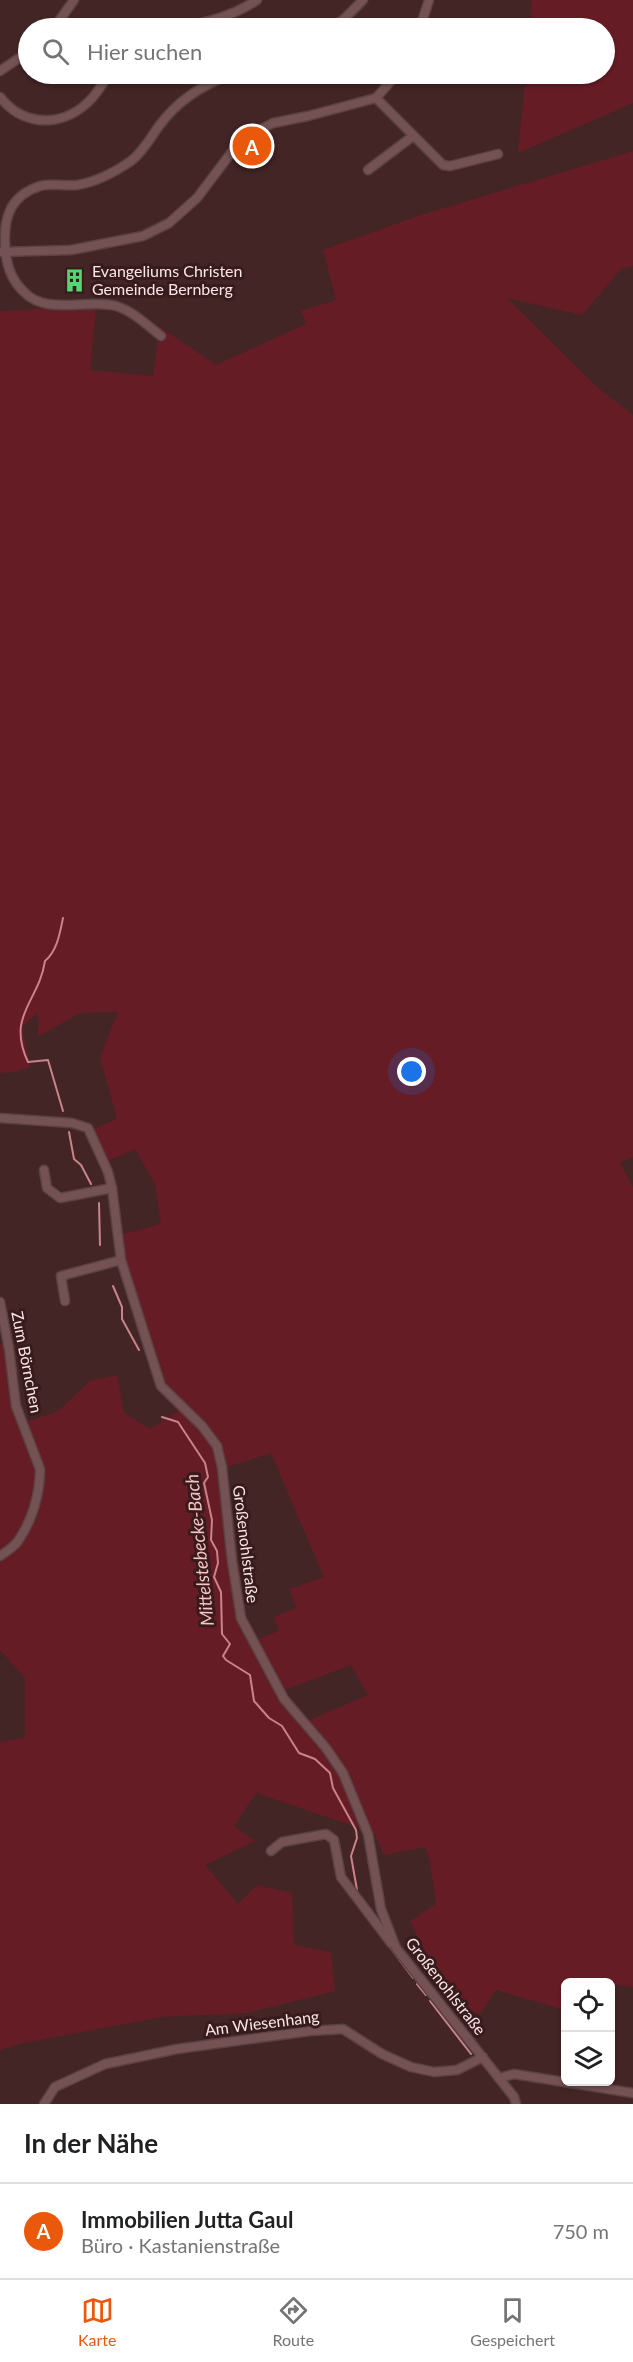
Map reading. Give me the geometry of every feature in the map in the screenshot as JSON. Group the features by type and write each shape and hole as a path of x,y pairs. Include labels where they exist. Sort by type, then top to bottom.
{"street":[{"path":"61,18 74,0"},
{"path":"223,18 241,11 257,0"},
{"path":"345,18 363,0"},
{"path":"423,18 429,0"},
{"path":"0,71 18,59"},
{"path":"0,97 7,106 25,118 49,122 69,117 94,96 103,84"},
{"path":"161,336 127,309 114,305 38,302 24,294 14,280 2,252 4,222 11,206 24,194 41,186 77,185 114,172 134,159 173,109 189,95 207,84"},
{"path":"2,252 71,250 143,236 169,223 196,198 234,149 254,133 273,123 376,98 388,84"},
{"path":"376,98 443,165 450,166 498,154"},
{"path":"368,170 413,136"},
{"path":"0,1119 72,1123 88,1128 108,1172 121,1260 61,1276 65,1301"},
{"path":"44,1170 47,1188 60,1198 112,1188"},
{"name":"Großenohlstraße","path":"121,1260 161,1386 202,1426 216,1446 222,1467 232,1561 241,1618 284,1699 326,1748 343,1773 368,1834 381,1909 396,1948 483,2057 516,2104"},
{"name":"Zum Börnchen","path":"0,1302 16,1406 40,1469 31,1518 17,1543 0,1556"},
{"path":"271,1851 282,1842 326,1834 334,1840 341,1877 396,1948"},
{"name":"Am Wiesenhang","path":"44,2104 56,2087 105,2064 177,2049 310,2031 343,2029 389,2057 411,2067 434,2073 457,2070 483,2057"},
{"path":"499,2078 514,2074 633,2093"}],"shaded area":[{"path":"532,0 633,0 633,103 518,153 525,84 615,84 615,18 531,18"},
{"path":"633,151 633,266 621,269 582,315 507,298 597,387 633,415 633,1157 620,1162 633,1187 633,1987 615,1985 615,1978 561,1978 561,2009 496,1990 480,2014 452,2006 410,1921 436,1904 430,1861 425,1847 384,1855 374,1833 256,1793 234,1826 255,1841 205,1865 238,1904 257,1885 292,1893 294,1945 331,1952 335,1991 247,2013 161,2017 19,2044 0,2050 0,1742 25,1738 25,1678 0,1650 0,1558 28,1522 41,1469 24,1423 58,1411 90,1381 117,1375 124,1413 150,1429 181,1409 162,1386 122,1259 119,1235 161,1224 155,1184 135,1149 105,1162 91,1130 117,1119 100,1057 118,1012 80,1013 38,1037 38,1013 22,1027 30,1067 0,1073 0,311 96,306 90,370 153,376 160,327 216,365 306,324 301,311 336,300 323,250 421,215","holes":["271,1453 324,1577 290,1589 296,1608 274,1617 279,1631 255,1640 246,1620 235,1578 224,1468","351,1665 368,1695 307,1721 289,1699 285,1690"]},
{"path":"0,1344 7,1344 12,1386 38,1469 25,1521 6,1551 0,1555"}],"waterway":[{"name":"Mittelstebecke-Bach","path":"63,918 57,941 45,961 42,975 26,1009 21,1032 22,1046 28,1062 48,1060 63,1111"},
{"name":"Mittelstebecke-Bach","path":"69,1132 74,1159 81,1165 91,1184"},
{"name":"Mittelstebecke-Bach","path":"99,1203 100,1245"},
{"name":"Mittelstebecke-Bach","path":"113,1286 122,1307 122,1319 139,1350"},
{"name":"Mittelstebecke-Bach","path":"162,1417 178,1422 205,1463 208,1477 204,1483 212,1520 211,1540 217,1551 218,1563 214,1577 221,1592 222,1634 230,1644 223,1656 250,1675 254,1701 269,1718 282,1726 299,1753 315,1759 330,1773 333,1788 356,1830 357,1838 351,1856 357,1890"},
{"name":"Mittelstebecke-Bach","path":"389,1946 413,1978"},
{"name":"Mittelstebecke-Bach","path":"417,1984 426,1995"},
{"name":"Mittelstebecke-Bach","path":"430,2001 471,2054"}],"place":[{"name":"Immobilien Jutta Gaul","path":"252,146"},
{"name":"Evangeliums Christen Gemeinde Bernberg","path":"74,280"}]}
